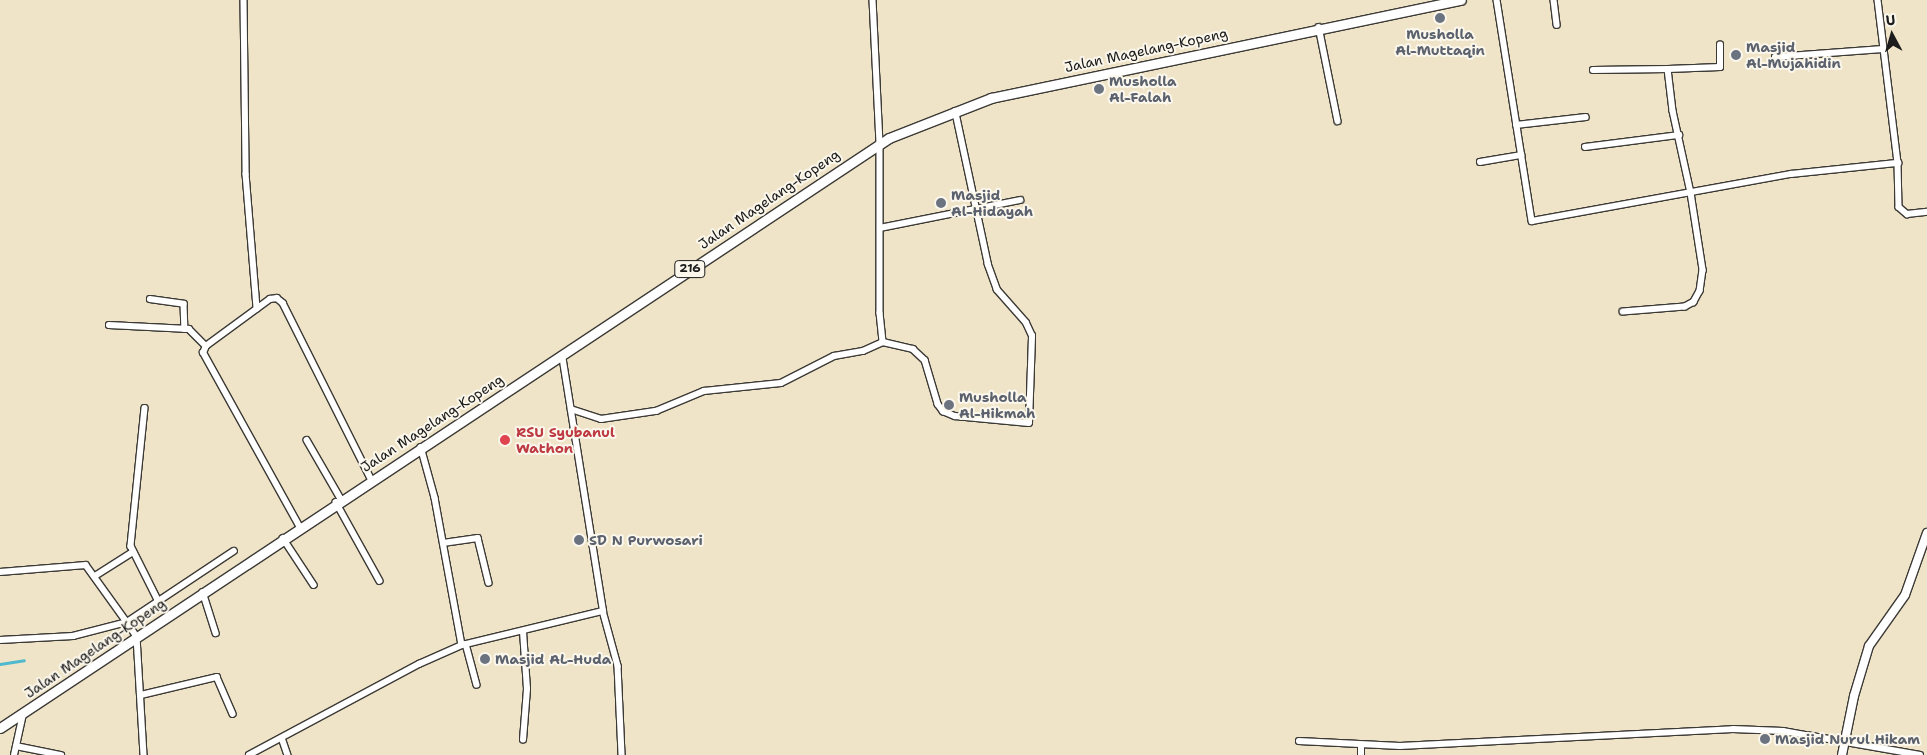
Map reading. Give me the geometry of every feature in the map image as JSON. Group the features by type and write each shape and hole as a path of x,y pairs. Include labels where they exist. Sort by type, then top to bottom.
{"main road":[{"name":"Jalan Magelang-Kopeng","path":"0,728 299,526 562,355 880,142 991,98 1319,27 1461,0"}],"street":[{"path":"244,0 246,174 257,308"},
{"path":"872,0 880,142 883,342"},
{"path":"1497,0 1532,221 1816,170 1898,163"},
{"path":"1554,0 1557,25"},
{"path":"1878,0 1898,163 1901,212 1927,212"},
{"path":"1319,27 1338,121"},
{"path":"1592,70 1720,68 1720,45"},
{"path":"1775,57 1883,49"},
{"path":"1623,312 1684,307 1698,298 1703,270 1692,193 1678,134 1668,68"},
{"path":"571,408 601,419 656,411 704,391 781,383 834,356 863,350 883,342 913,348 925,360 938,404 943,411 955,416 1029,423 1032,336 1026,323 997,290 988,265 955,111"},
{"path":"1516,126 1586,117"},
{"path":"1585,147 1678,134"},
{"path":"1480,162 1522,155"},
{"path":"880,228 1020,200"},
{"path":"299,526 204,359 206,346 257,308 274,298 283,303 371,479"},
{"path":"150,299 181,301 185,329"},
{"path":"109,324 194,331 206,346"},
{"path":"562,355 603,610 618,666 622,755"},
{"path":"145,408 131,538 133,552 159,602"},
{"path":"307,440 380,581"},
{"path":"421,446 464,645 477,685"},
{"path":"1842,755 1854,696 1869,646 1905,595 1927,533"},
{"path":"283,538 314,585"},
{"path":"443,543 478,538 489,583"},
{"path":"0,640 74,636 127,622 234,550"},
{"path":"95,576 133,552"},
{"path":"0,572 82,564 95,576 137,637 144,755"},
{"path":"203,592 216,633"},
{"path":"249,755 419,664 464,645 523,632 603,610"},
{"path":"523,632 527,689 523,740"},
{"path":"141,695 214,677 220,681 233,714"},
{"path":"14,755 23,714"},
{"path":"1299,741 1361,746 1733,730 1783,732 1920,755"},
{"path":"282,738 288,755"},
{"path":"16,746 61,755"},
{"path":"1361,746 1361,755"}],"waterway":[{"path":"0,664 24,660"}],"place":[{"name":"Musholla Al-Muttaqin","path":"1440,18"},
{"name":"Masjid Al-Mujahidin","path":"1736,55"},
{"name":"Musholla Al-Falah","path":"1099,89"},
{"name":"Masjid Al-Hidayah","path":"941,203"},
{"name":"Musholla Al-Hikmah","path":"949,405"},
{"name":"RSU Syubanul Wathon","path":"505,440"},
{"name":"SD N Purwosari","path":"579,540"},
{"name":"Masjid AL-Huda","path":"485,659"},
{"name":"Masjid Nurul Hikam","path":"1765,739"}]}
